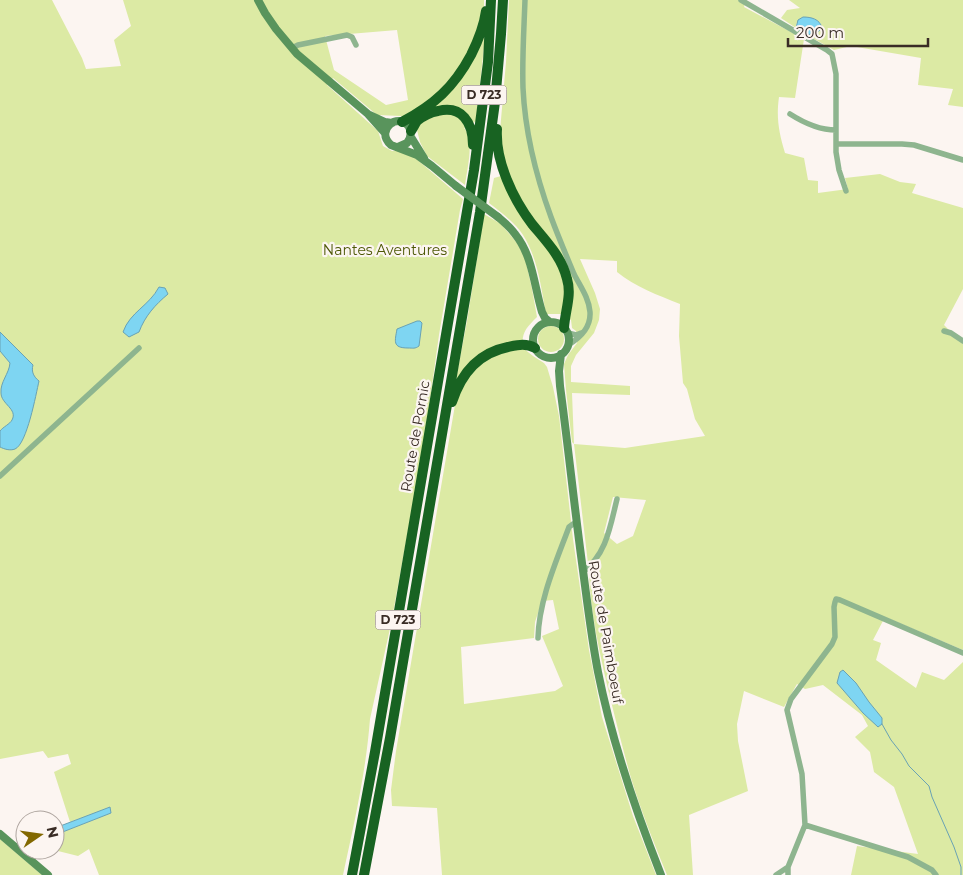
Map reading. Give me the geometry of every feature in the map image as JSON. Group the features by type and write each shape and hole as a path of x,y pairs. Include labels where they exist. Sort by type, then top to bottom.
{"highway":[{"path":"397,122 416,115 436,100 451,86 460,74 475,47 482,29 487,0"},
{"name":"Route de Pornic","path":"352,875 378,734 477,153 488,62 491,0"},
{"name":"Route de Pornic","path":"364,875 385,765 480,212 496,102 503,0"},
{"path":"496,102 498,113 497,140 509,186 524,212 557,256 568,281 569,293 565,316 566,331"},
{"path":"410,134 417,121 428,114 443,110 456,111 466,119 472,129 473,136 469,178 471,190"},
{"path":"443,426 449,417 452,401 460,383 478,360 505,348 525,344 535,348"}],"street":[{"path":"258,0 276,29 292,48 310,66 368,114 385,133 389,143 427,162 498,217 516,234 532,267 539,301 545,318 550,322"},
{"path":"525,0 523,89 532,151 551,217 589,308 590,321 580,337 568,345"},
{"path":"741,0 749,2 832,54 836,74 836,152 839,170 846,191"},
{"path":"292,48 298,45 348,35 352,37 356,45"},
{"path":"368,114 385,122 397,122 407,125 418,151 427,162"},
{"path":"790,114 818,128 836,130"},
{"path":"385,133 388,126 397,122"},
{"path":"398,147 405,145 410,134"},
{"path":"836,144 914,145 963,160"},
{"path":"539,301 540,318 538,328 533,337 535,348 540,354 546,357 554,357 565,351 569,340 566,331"},
{"path":"538,328 550,322 558,323 566,331 576,335 583,332"},
{"path":"944,331 963,341"},
{"path":"0,476 139,348"},
{"name":"Route de Paimboeuf","path":"561,354 560,386 593,646 609,721 632,796 661,875"},
{"name":"Route de Paimboeuf","path":"546,357 553,367 560,386"},
{"path":"583,572 598,557 603,548 608,536 617,499"},
{"path":"538,638 539,620 550,577 569,527 577,523"},
{"path":"788,875 788,867 805,825 802,774 787,710 791,699 836,637 834,607 836,600 840,600 963,652"},
{"path":"805,825 908,857 932,870 936,875"},
{"path":"0,834 48,875"},
{"path":"776,875 788,867"}],"green space":[{"name":"Nantes Aventures","path":"0,0 52,0 86,69 121,66 114,40 131,26 123,0 484,0 484,47 476,121 464,128 470,147 465,185 427,156 420,142 417,130 401,116 377,115 333,78 327,85 378,131 383,146 392,151 406,150 463,199 439,335 424,443 391,624 370,719 363,778 343,875 99,875 89,849 78,856 65,853 65,831 111,813 109,808 70,822 54,772 71,764 68,754 48,758 43,751 0,759","holes":["397,30 408,100 386,105 334,70 325,36"]},
{"path":"509,0 746,0 744,7 804,39 795,98 779,97 778,119 785,153 804,158 808,180 818,181 818,193 848,189 845,178 880,174 900,182 916,184 912,193 963,208 963,289 944,325 963,344 963,650 885,617 873,640 881,643 876,660 916,688 922,672 944,680 963,662 963,875 851,875 857,846 918,854 894,787 874,772 870,752 855,737 868,726 862,715 823,685 805,689 797,684 784,707 744,691 737,724 738,741 748,791 689,815 693,875 667,875 643,815 631,778 593,617 564,364 577,343 576,331 572,328 571,320 561,314 546,314 538,273 528,244 516,226 489,203 494,178 508,174 503,158 500,131","holes":["580,259 617,261 617,272 631,282 680,304 679,336 683,383 687,389 695,419 705,436 625,448 574,444 572,393 630,395 630,386 571,382 571,366 576,355 594,333 599,320 600,309","613,497 646,500 633,536 617,544 604,533"]},
{"path":"789,0 963,0 963,107 948,105 953,89 918,85 921,58 851,46 834,50 807,35 818,32 821,24 812,18 804,17 797,22 796,28 781,18 787,10 800,8"},
{"path":"484,214 501,224 517,243 525,258 537,317 525,331 523,348 544,363 553,387 559,416 573,539 589,650 602,717 633,816 656,875 442,875 437,808 392,806 391,790 396,751 455,405 456,379","holes":["553,600 559,629 542,636 563,686 555,691 464,704 461,647 534,638 535,622 542,601"]},
{"path":"551,326 560,330 564,339 560,348 551,352 542,348 538,339 542,330"},
{"path":"0,839 15,852 15,860 24,860 42,875 0,875"}],"water":[{"path":"803,17 815,19 822,28 818,32 807,35 796,28 798,20"},
{"path":"159,287 165,288 168,294 151,311 139,332 129,337 123,332 126,325 155,294"},
{"path":"417,321 422,323 419,346 415,348 399,347 395,340 397,329"},
{"path":"0,332 33,365 33,374 39,381 27,429 19,445 11,450 0,447 0,431 11,421 13,413 1,393 10,363 0,351"},
{"path":"843,670 856,683 882,718 882,724 878,727 837,683 840,672"},
{"path":"110,807 111,813 65,831 65,824"}],"waterway":[{"path":"882,724 909,766 929,786 954,847 961,867 961,875"}]}
